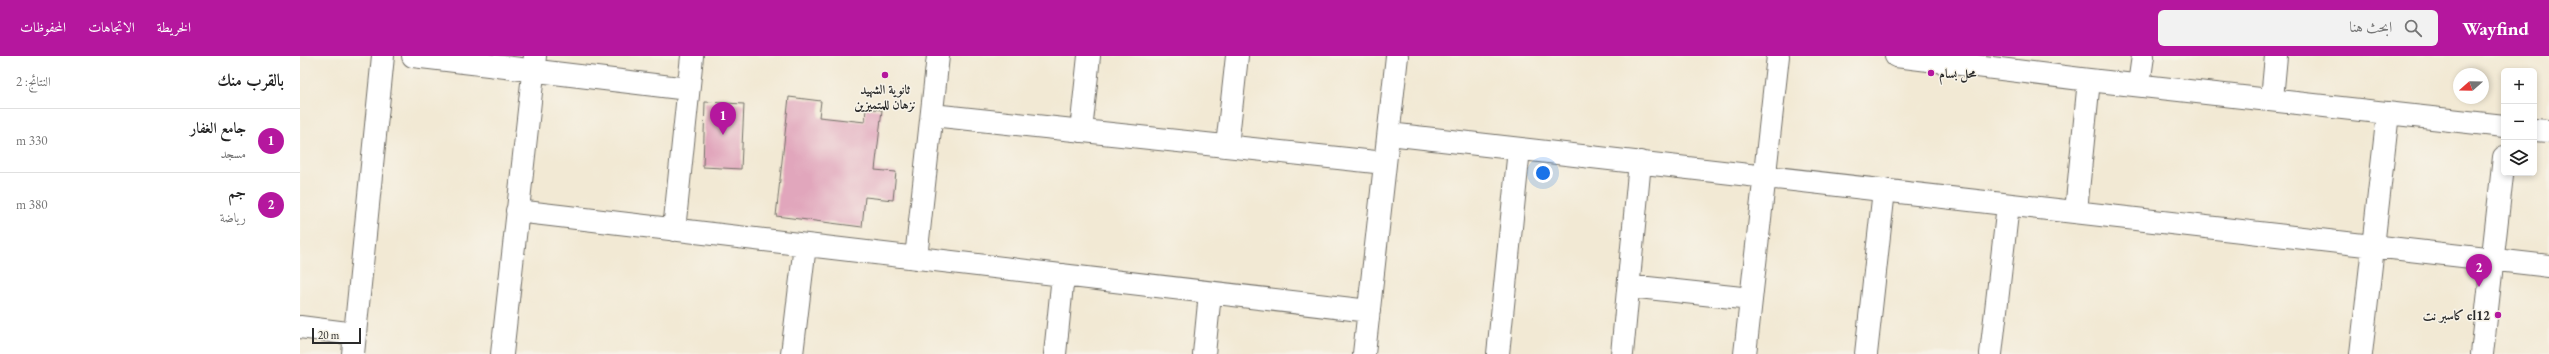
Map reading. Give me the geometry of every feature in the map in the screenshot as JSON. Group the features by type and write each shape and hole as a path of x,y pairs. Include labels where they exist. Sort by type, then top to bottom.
{"street":[{"path":"300,327 354,344 384,56"},
{"path":"413,56 534,63 688,89"},
{"path":"674,230 692,56"},
{"path":"916,258 938,56"},
{"path":"1081,131 1089,56"},
{"path":"1227,146 1237,56"},
{"path":"1364,354 1397,56"},
{"path":"1745,354 1778,56"},
{"path":"1896,56 2089,80 2139,84 2501,126"},
{"path":"2139,84 2143,56"},
{"path":"2272,99 2276,56"},
{"path":"502,354 534,63"},
{"path":"2076,211 2089,80"},
{"path":"2360,354 2388,113"},
{"path":"932,115 1386,163"},
{"path":"2537,130 2549,131"},
{"path":"1388,134 2008,205 2076,211 2549,266"},
{"path":"1498,354 1519,149"},
{"path":"1622,354 1640,162"},
{"path":"2482,354 2502,176"},
{"path":"1866,354 1884,190"},
{"path":"1991,354 2008,205"},
{"path":"517,211 1369,311"},
{"path":"792,354 805,245"},
{"path":"1055,354 1063,275"},
{"path":"1629,286 1751,299"},
{"path":"1204,354 1210,293"}],"building":[{"path":"789,97 821,101 819,117 865,122 866,108 882,110 875,170 896,172 893,200 865,197 862,227 776,216"},
{"path":"705,102 744,104 741,169 703,167"}],"place":[{"name":"محل بسام","path":"1931,73"},
{"name":"ثانوية الشهيد نزهان للمتميزين","path":"885,75"},
{"name":"جامع الغفار","path":"723,135"},
{"name":"جم","path":"2479,287"},
{"name":"كاسبر نت el12","path":"2498,315"}]}
